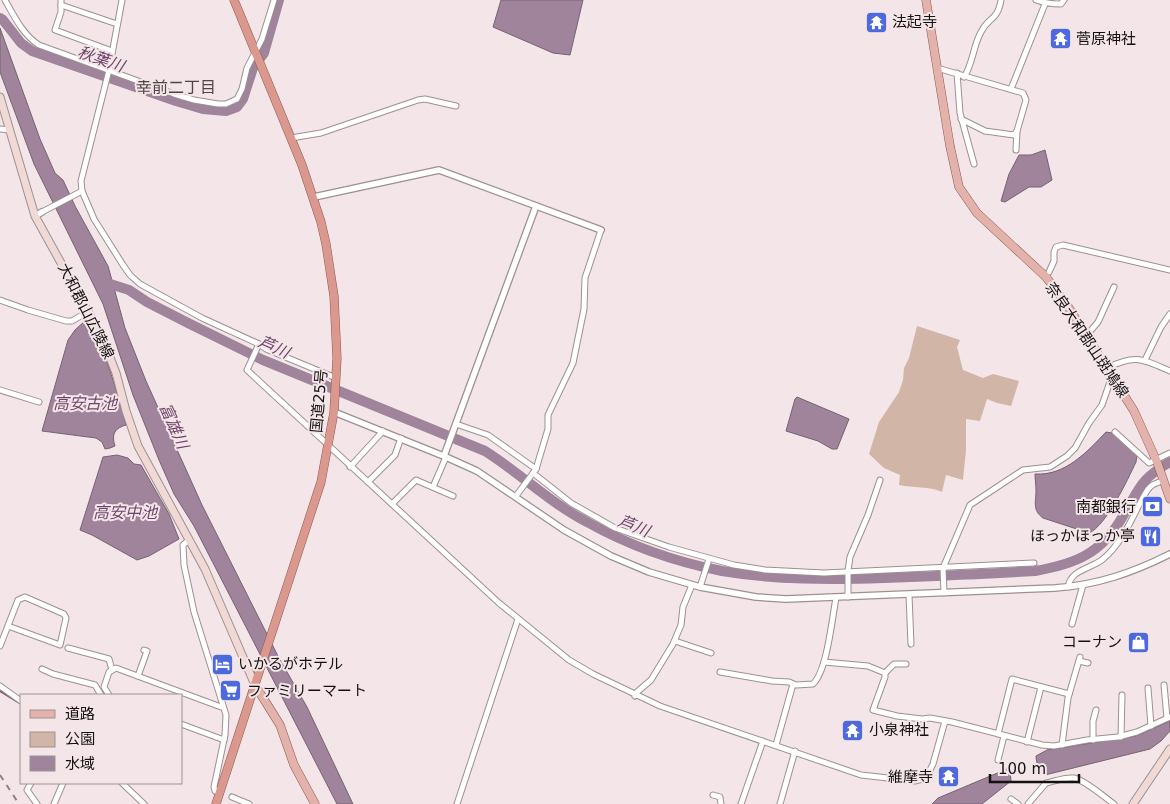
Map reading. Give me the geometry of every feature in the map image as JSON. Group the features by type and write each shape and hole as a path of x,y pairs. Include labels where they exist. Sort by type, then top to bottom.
{"highway":[{"name":"国道25号","path":"216,804 312,512 328,446 334,412 336,380 336,318 331,273 314,197 234,0"}],"main road":[{"name":"奈良大和郡山斑鳩線","path":"926,0 959,187 977,214 1046,278 1065,302 1134,411 1164,478 1170,499"},
{"name":"大和郡山広陵線","path":"0,97 35,216 102,337 116,373 138,446 205,569 255,685"},
{"path":"255,685 280,725 294,765 316,804"},
{"path":"1133,804 1170,749"}],"street":[{"path":"5,0 14,18 34,43 194,100 218,104 226,104 237,99 242,89 247,68 257,54 274,0"},
{"path":"122,0 109,70 81,181 82,191 94,219 130,275 140,284 258,346 336,380"},
{"path":"964,77 978,37 986,24 996,16 1001,0"},
{"path":"1036,0 1045,4 1062,4 1064,0"},
{"path":"112,51 54,30 61,12 61,2 117,24"},
{"path":"1011,89 1045,4"},
{"path":"937,68 1021,92 1026,98 1017,131 1016,150"},
{"path":"957,73 958,106 974,164"},
{"path":"291,138 321,133 418,100 425,99 456,106"},
{"path":"961,119 985,131 1014,135 1017,131"},
{"path":"0,129 10,130"},
{"path":"314,197 440,170 601,230 584,278 584,309 573,363 548,415 548,429 534,472 516,496"},
{"path":"35,216 82,191"},
{"path":"433,487 536,206"},
{"path":"1049,272 1054,261 1056,247 1063,245 1083,248 1112,257 1170,270"},
{"path":"1087,335 1098,322 1114,287"},
{"path":"0,300 66,321 72,321 89,311"},
{"path":"1145,360 1161,327 1170,314"},
{"path":"258,346 247,370 518,619 569,660 593,674 635,696 861,775 915,781 926,778 930,773 945,721"},
{"path":"1107,368 1126,359 1145,360 1170,371"},
{"path":"944,593 943,568 970,505 1023,470 1050,467 1067,456 1075,448 1089,422 1102,405 1112,375"},
{"path":"0,390 40,402"},
{"path":"334,412 402,438 487,476 564,530 611,556 649,572 721,592 770,598 836,598 1083,586 1123,576 1170,554"},
{"path":"454,427 488,436 571,503 615,528 642,539 734,565 765,570 806,572 1034,563"},
{"path":"350,466 383,431"},
{"path":"1114,432 1149,463 1157,461 1170,453"},
{"path":"368,482 395,455 402,438"},
{"path":"1068,587 1071,578 1098,563 1108,554 1124,532 1146,492 1151,486 1164,478"},
{"path":"392,504 416,480 453,496"},
{"path":"848,597 850,557 871,509 880,480"},
{"path":"189,540 183,545 184,564 194,612 224,708 226,726 214,787 215,791 219,793"},
{"path":"700,587 709,559"},
{"path":"635,696 637,692 652,680 675,641 681,625 683,607 692,585"},
{"path":"1072,624 1083,586"},
{"path":"909,595 911,644"},
{"path":"0,646 2,635 8,626 18,600 25,597 64,614 66,618 60,645 8,626"},
{"path":"720,672 808,686 812,684 819,676 824,662 836,598"},
{"path":"457,804 518,619"},
{"path":"675,641 711,653"},
{"path":"68,648 109,659 112,670"},
{"path":"138,676 147,651 144,650"},
{"path":"1062,744 1063,724 1069,694 1080,659 1088,663"},
{"path":"824,662 868,666 885,673"},
{"path":"906,664 894,664 885,673 873,710 897,716 930,718 1027,742 1054,746 1137,732 1169,717 1164,685"},
{"path":"108,694 104,687 110,672 116,668 221,707"},
{"path":"42,669 53,674 95,685 100,694 105,689"},
{"path":"998,734 1012,679 1069,694"},
{"path":"776,745 793,684"},
{"path":"0,686 20,699"},
{"path":"1027,742 1041,687"},
{"path":"1148,688 1151,726"},
{"path":"1121,736 1122,695"},
{"path":"1092,740 1096,710"},
{"path":"182,724 224,740"},
{"path":"998,760 1004,736"},
{"path":"741,804 763,741"},
{"path":"780,804 795,752"},
{"path":"1028,804 1046,783 1071,778 1077,779 1114,804"},
{"path":"31,784 28,790 37,804"},
{"path":"54,804 63,784"},
{"path":"123,784 144,804"},
{"path":"713,794 720,797 721,804"},
{"path":"232,798 249,804"},
{"path":"1011,799 1018,804"}],"green space":[{"path":"917,326 960,340 957,347 963,370 983,378 993,374 1019,381 1011,406 987,399 980,421 966,419 966,450 963,480 946,475 942,492 899,485 900,475 884,468 869,454 879,422 899,392"}],"water":[{"path":"501,0 583,0 570,55 553,53 493,27"},
{"path":"0,28 40,139 55,173 63,180 108,266 125,328 146,381 202,505 279,658 307,707 353,804 337,804 194,526 174,494 133,395 103,304 34,164 0,72"},
{"path":"1045,150 1052,180 1041,187 1029,187 1005,202 1001,201 1009,174 1019,155 1031,155"},
{"name":"高安古池","path":"87,319 105,357 126,425 115,432 113,438 115,446 105,449 102,442 96,438 42,431 68,340 75,330"},
{"path":"797,397 849,419 837,449 832,449 818,441 786,431"},
{"path":"1106,432 1112,433 1137,455 1136,462 1109,512 1096,529 1089,533 1043,518 1036,509 1035,474 1046,474 1066,467 1083,455"},
{"name":"高安中池","path":"117,455 128,458 134,464 141,465 169,514 179,539 149,556 137,560 80,530 103,457"},
{"path":"1170,721 1170,731 1150,749 1045,775 1037,764 1036,756 1047,750 1136,736"},
{"path":"1007,769 1010,771 1011,781 982,804 932,804 938,798"}],"waterway":[{"name":"秋葉川","path":"0,18 21,43 32,51 176,101 203,109 226,111 237,107 243,99 253,68 264,53 279,0"},
{"name":"芦川","path":"101,281 129,290 147,302 263,360 485,451 560,506 619,538 670,558 722,571 783,578 844,579 1035,571 1063,565 1097,548 1115,529 1146,479 1170,462"},
{"path":"0,691 20,703"}],"railway":[{"path":"0,775 19,804"}],"place":[{"name":"法起寺","path":"876,22"},
{"name":"菅原神社","path":"1060,39"},
{"name":"南都銀行","path":"1152,507"},
{"name":"ほっかほっか亭","path":"1151,536"},
{"name":"コーナン","path":"1138,642"},
{"name":"いかるがホテル","path":"222,664"},
{"name":"ファミリーマート","path":"231,691"},
{"name":"小泉神社","path":"853,730"},
{"name":"維摩寺","path":"949,777"}],"district":[{"name":"幸前二丁目","path":"176,87"}],"water label":[{"name":"富雄川","path":"174,426"}]}
